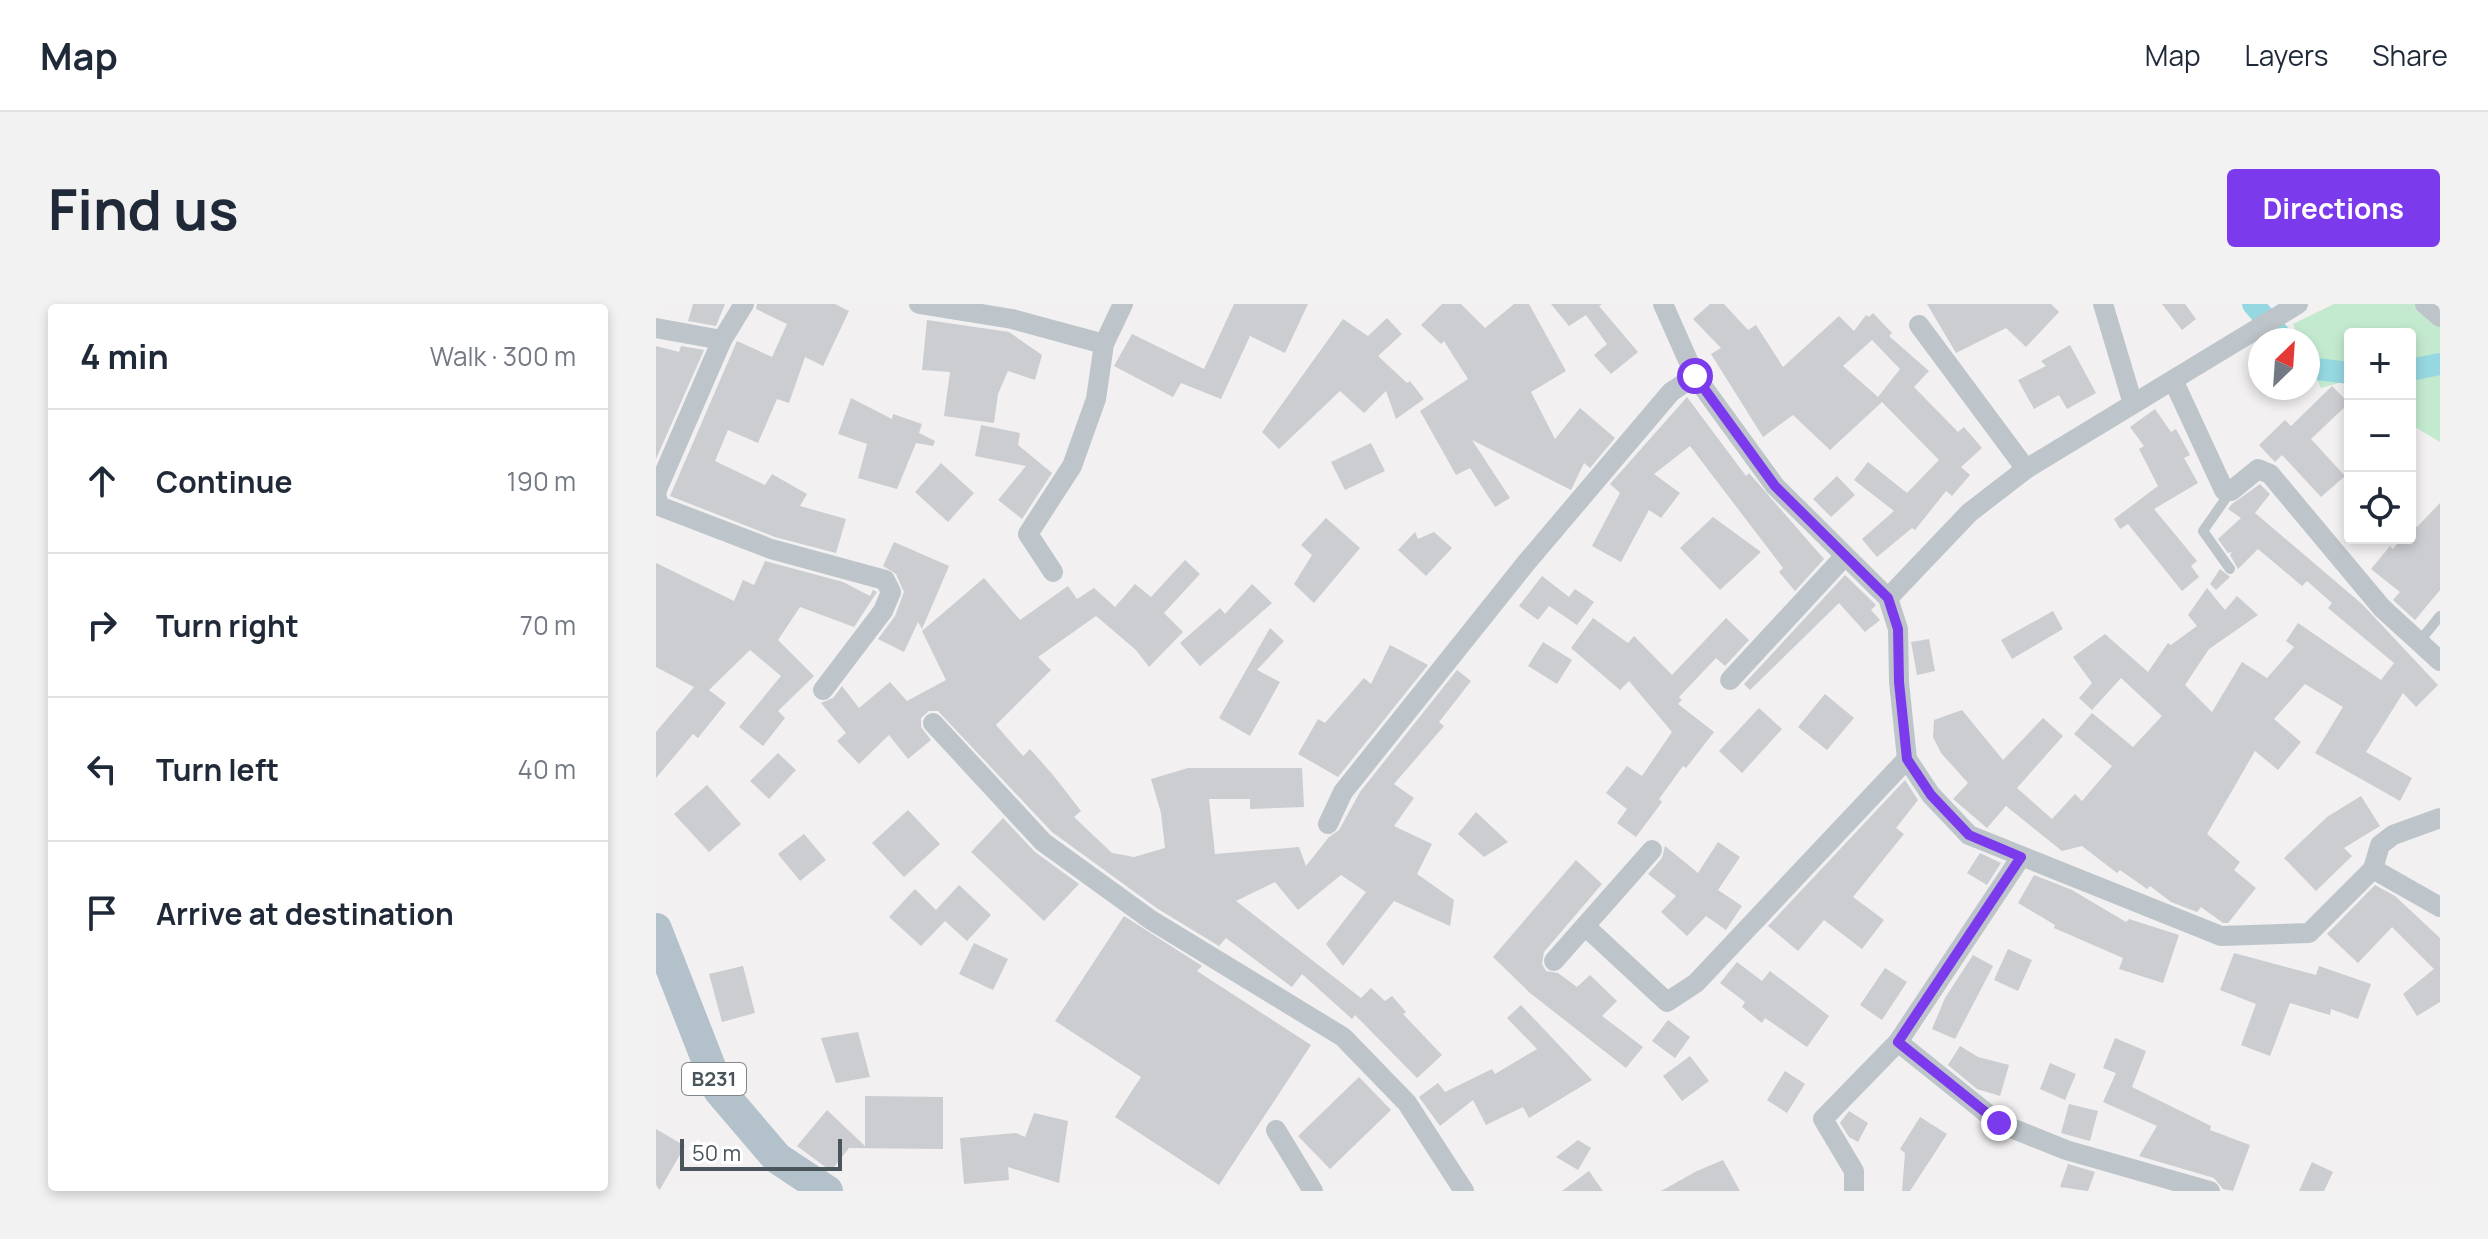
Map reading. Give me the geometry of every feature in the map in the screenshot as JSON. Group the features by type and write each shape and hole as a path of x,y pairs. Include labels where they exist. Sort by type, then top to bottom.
{"main road":[{"name":"B231","path":"656,929 719,1090 777,1158 827,1191"}],"street":[{"path":"744,304 722,340 656,493 659,506 757,544 885,580 891,592 883,611 823,690"},
{"path":"919,304 1012,319 1104,344"},
{"path":"1053,572 1028,534 1072,466 1096,399 1104,344 1123,304"},
{"path":"1663,304 1695,376 1775,486 1843,558 1888,598 1898,629 1899,682 1907,759 1931,795 1969,835 2221,936 2309,933 2373,869 2380,845 2393,835 2440,818"},
{"path":"2103,304 2133,404"},
{"path":"1888,598 1969,513 2026,469 2298,304"},
{"path":"2425,304 2440,317"},
{"path":"1919,325 2026,469"},
{"path":"656,328 722,340"},
{"path":"1328,824 1343,792 1526,563 1671,392 1695,376"},
{"path":"2174,382 2216,479 2224,490 2231,491 2258,469 2270,474 2382,608 2440,661"},
{"path":"1730,680 1843,558"},
{"path":"933,723 1043,842 1151,920 1343,1037 1407,1103 1464,1191"},
{"path":"1585,926 1667,1002 1696,983 1907,759"},
{"path":"1554,961 1652,850"},
{"path":"1854,1191 1854,1171 1823,1119 1898,1042 2021,857"},
{"path":"2373,869 2440,907"},
{"path":"1898,1042 1999,1123 2066,1150 2210,1191"},
{"path":"1276,1130 1313,1191"}],"lane":[{"path":"2230,569 2203,531 2231,491"},
{"path":"2419,642 2440,616"}],"green space":[{"path":"2334,304 2440,304 2440,442 2416,428 2416,328 2344,328 2344,383 2321,388 2320,328 2295,328 2293,324"}],"building":[{"path":"693,304 725,304 716,326 688,321"},
{"path":"757,304 835,304 849,311 823,366 805,357 789,403 777,399 758,443 728,430 715,461 765,485 772,474 807,494 800,506 846,519 836,553 775,537 670,496 737,341 772,357 787,324 756,309"},
{"path":"1234,304 1308,304 1285,353 1250,336 1221,399 1181,383 1173,397 1114,366 1132,334 1204,369"},
{"path":"1442,304 1461,304 1485,328 1514,304 1529,304 1566,371 1531,392 1555,439 1580,408 1615,438 1590,468 1584,463 1571,490 1472,440 1510,498 1495,507 1470,468 1456,475 1420,411 1468,379 1444,341 1441,344 1421,325"},
{"path":"1551,304 1602,304 1599,306 1638,352 1611,374 1594,355 1607,344 1586,315 1569,326"},
{"path":"1710,304 1724,304 1748,330 1756,325 1783,367 1839,316 1854,331 1866,315 1869,317 1873,313 1892,333 1889,336 1929,371 1914,387 1958,432 1964,427 1982,448 1961,467 1970,475 1952,496 1946,491 1915,530 1912,528 1877,557 1862,539 1894,511 1854,480 1868,462 1907,493 1939,460 1882,402 1830,450 1793,415 1763,437 1711,354 1721,348 1693,319","holes":["1872,340 1900,369 1878,397 1843,366"]},
{"path":"1927,304 2051,304 2059,312 2026,347 2006,328 1956,353"},
{"path":"2162,304 2185,304 2196,319 2182,330"},
{"path":"1387,318 1402,334 1378,356 1407,383 1410,381 1424,399 1396,419 1386,391 1364,413 1340,391 1279,449 1262,432 1343,319 1368,336"},
{"path":"927,320 1009,332 1042,355 1035,380 1008,371 998,394 994,423 944,416 950,372 922,370"},
{"path":"2070,345 2096,393 2067,409 2059,395 2034,409 2018,380 2046,366 2041,361"},
{"path":"656,346 679,352 681,346 704,350 656,459"},
{"path":"2332,386 2344,398 2344,408 2311,439 2344,475 2321,497 2282,455 2275,462 2259,445 2285,420 2291,426"},
{"path":"1687,397 1746,476 1749,473 1824,559 1795,591 1779,572 1783,568 1690,446 1654,474 1680,493 1661,518 1649,510 1621,562 1592,546 1620,493 1610,484"},
{"path":"851,398 892,419 893,414 922,424 919,433 935,441 933,446 916,443 897,489 858,478 867,444 838,434"},
{"path":"2155,409 2171,432 2176,429 2190,455 2184,458 2198,483 2154,509 2197,561 2191,566 2199,577 2182,591 2128,524 2120,529 2114,519 2158,486 2139,449 2144,446 2130,427"},
{"path":"981,425 1020,433 1018,445 1052,473 1022,519 998,500 1026,466 975,456"},
{"path":"1371,443 1385,471 1345,490 1331,462"},
{"path":"941,463 974,493 948,522 915,492"},
{"path":"1837,476 1855,495 1831,517 1813,499"},
{"path":"2260,484 2270,494 2255,513 2362,604 2438,685 2416,707 2403,693 2366,752 2412,778 2400,801 2315,753 2343,707 2305,684 2274,719 2301,742 2278,770 2255,751 2207,834 2240,862 2234,870 2256,888 2228,923 2223,923 2201,907 2197,912 2171,902 2150,886 2147,889 2120,870 2117,873 2082,846 2062,851 2006,806 1987,828 1953,799 1968,783 1941,753 1933,737 1934,720 1962,710 2003,760 2043,718 2063,736 2017,788 2052,819 2075,794 2082,801 2112,766 2074,734 2092,713 2133,747 2162,716 2121,678 2092,710 2079,698 2092,683 2073,657 2105,634 2148,672 2168,643 2171,645 2197,626 2188,615 2207,588 2225,610 2237,596 2258,615 2209,649 2185,685 2212,712 2242,662 2267,678 2294,647 2286,641 2298,623 2381,680 2394,663 2328,608 2332,603 2307,581 2302,586 2258,549 2238,569 2230,555 2232,552 2228,553 2218,539 2241,518 2228,509"},
{"path":"2440,503 2440,590 2415,620 2393,600 2400,592 2371,569 2390,546 2393,549 2397,544 2416,544 2417,527"},
{"path":"1713,517 1761,552 1720,590 1680,548"},
{"path":"1326,518 1360,548 1314,603 1294,584 1312,555 1301,545"},
{"path":"1415,532 1418,539 1434,532 1452,548 1426,576 1398,550"},
{"path":"894,542 949,566 922,629 918,622 904,652 878,639 895,616 904,592 896,574 883,566"},
{"path":"1185,560 1200,574 1164,613 1183,632 1149,667 1136,650 1096,616 1038,657 1051,670 996,725 1023,756 1030,749 1053,775 1081,811 1074,817 1112,853 1134,857 1165,848 1161,813 1151,779 1188,768 1302,768 1304,807 1250,809 1250,799 1209,799 1215,854 1299,847 1306,866 1329,837 1339,830 1360,792 1457,670 1471,681 1439,722 1444,726 1394,784 1414,798 1394,826 1432,844 1417,874 1454,900 1450,926 1394,901 1343,966 1326,944 1366,892 1341,875 1298,910 1275,882 1236,901 1361,998 1371,988 1385,1001 1392,996 1406,1012 1403,1014 1442,1055 1417,1078 1355,1015 1352,1019 1302,974 1292,987 1226,938 1219,946 1158,909 1052,832 938,711 929,711 921,718 921,727 931,740 908,759 889,735 859,764 837,741 846,733 821,703 833,698 842,686 859,708 890,682 907,701 946,680 922,631 984,578 1020,620 1068,586 1077,599 1094,588 1115,607 1135,584 1151,597"},
{"path":"765,561 843,582 870,596 873,590 877,592 854,627 800,607 778,640 814,676 778,711 785,718 763,746 739,727 781,676 750,650 709,690 726,703 698,738 693,734 656,778 656,732 694,687 656,667 656,563 734,601 743,580 754,585"},
{"path":"2220,569 2230,577 2216,590 2210,584"},
{"path":"1845,575 1876,605 1871,610 1880,620 1865,632 1839,603 1750,690 1744,684"},
{"path":"1542,576 1569,597 1575,589 1594,602 1577,625 1549,606 1538,620 1519,606"},
{"path":"1252,584 1272,603 1200,666 1180,643 1220,608 1225,614"},
{"path":"2053,611 2063,629 2012,659 2001,640"},
{"path":"1593,618 1628,643 1634,636 1672,675 1726,618 1749,640 1725,666 1716,658 1679,697 1682,700 1678,704 1714,732 1686,768 1683,766 1636,837 1617,823 1627,809 1606,793 1627,766 1642,776 1672,732 1629,681 1620,690 1571,648"},
{"path":"1270,628 1284,641 1257,670 1280,682 1250,736 1219,718"},
{"path":"1929,639 1935,671 1917,675 1911,642"},
{"path":"1543,642 1572,660 1557,684 1528,666"},
{"path":"1390,645 1428,665 1338,777 1298,754 1318,719 1325,723 1364,678 1371,684"},
{"path":"1825,694 1854,718 1827,750 1798,727"},
{"path":"1759,708 1782,729 1742,773 1719,751"},
{"path":"778,753 796,770 769,799 750,781"},
{"path":"1905,780 1918,800 1896,828 1904,834 1853,897 1884,920 1862,949 1824,920 1798,951 1768,926"},
{"path":"707,785 741,824 709,852 674,814"},
{"path":"2361,796 2380,826 2344,848 2352,856 2316,891 2284,858 2327,817"},
{"path":"908,810 940,844 904,877 872,843"},
{"path":"1476,812 1508,842 1484,857 1458,834"},
{"path":"1003,818 1035,852 1079,884 1044,921 971,852"},
{"path":"804,834 826,860 800,881 778,854"},
{"path":"1718,842 1740,857 1718,890 1742,906 1726,930 1706,916 1687,936 1661,912 1676,896 1648,874 1662,858 1665,846 1698,873"},
{"path":"1980,853 2001,863 1987,885 1967,873"},
{"path":"1576,860 1602,884 1544,952 1542,964 1546,971 1558,973 1577,987 1590,975 1617,1001 1602,1016 1643,1047 1626,1068 1530,993 1493,957"},
{"path":"2034,875 2072,890 2126,922 2129,919 2179,935 2163,983 2119,969 2123,958 2054,928 2055,925 2018,903"},
{"path":"959,885 991,915 967,941 945,921 921,946 889,917 915,889 936,910"},
{"path":"2375,885 2395,896 2440,938 2440,1002 2417,1016 2403,994 2434,969 2392,927 2358,963 2327,934"},
{"path":"1124,916 1202,966 1197,971 1311,1045 1219,1185 1115,1117 1141,1077 1055,1021"},
{"path":"974,943 1008,959 993,990 959,974"},
{"path":"2008,949 2032,960 2018,991 1994,980"},
{"path":"2234,953 2316,975 2319,966 2371,984 2358,1019 2331,1009 2330,1015 2290,1003 2270,1056 2241,1045 2256,1004 2220,990"},
{"path":"1973,955 1993,966 1955,1039 1932,1029 1945,998"},
{"path":"1737,962 1762,981 1770,971 1829,1016 1807,1047 1765,1018 1762,1023 1742,1007 1745,1002 1720,983"},
{"path":"743,966 755,1013 722,1022 709,974"},
{"path":"1885,968 1907,982 1882,1020 1860,1005"},
{"path":"1521,1005 1592,1080 1529,1118 1523,1107 1486,1125 1473,1100 1440,1126 1419,1097 1438,1083 1445,1092 1492,1069 1495,1074 1537,1049 1507,1018"},
{"path":"1668,1020 1690,1037 1675,1058 1652,1041"},
{"path":"858,1032 870,1077 836,1083 821,1038"},
{"path":"2115,1038 2146,1051 2132,1087 2211,1126 2210,1130 2250,1145 2233,1191 2223,1189 2214,1178 2139,1156 2157,1126 2103,1102 2116,1073 2103,1068"},
{"path":"1960,1046 1978,1057 2009,1065 2000,1096 1977,1089 1948,1065"},
{"path":"1690,1056 1709,1081 1682,1101 1663,1076"},
{"path":"2050,1063 2076,1074 2065,1100 2040,1089"},
{"path":"1785,1071 1805,1084 1787,1113 1767,1100"},
{"path":"1359,1077 1391,1110 1330,1169 1298,1136"},
{"path":"865,1096 943,1097 943,1149 849,1148 831,1171 797,1146 827,1110 865,1146"},
{"path":"2069,1104 2098,1111 2090,1141 2061,1133"},
{"path":"1849,1111 1868,1123 1858,1142 1849,1137 1840,1123"},
{"path":"1034,1113 1068,1121 1059,1183 1008,1167 1009,1180 964,1184 960,1138 1016,1133 1025,1137"},
{"path":"1920,1117 1947,1134 1910,1191 1902,1191 1905,1153 1900,1149"},
{"path":"656,1129 685,1146 659,1191 656,1191"},
{"path":"1578,1140 1591,1148 1578,1170 1556,1157"},
{"path":"1723,1160 1740,1191 1661,1191 1697,1171"},
{"path":"2312,1162 2333,1172 2324,1191 2299,1191"},
{"path":"2068,1164 2095,1172 2088,1191 2060,1187"},
{"path":"1589,1171 1603,1191 1562,1191"}],"waterway":[{"path":"2253,304 2274,328"},
{"path":"2416,369 2440,364"},
{"path":"2320,369 2344,372"}],"route":[{"path":"1695,376 1775,486 1843,558 1888,598 1898,629 1899,682 1907,759 1931,795 1969,835 2021,857 1898,1042 1999,1123"}]}
